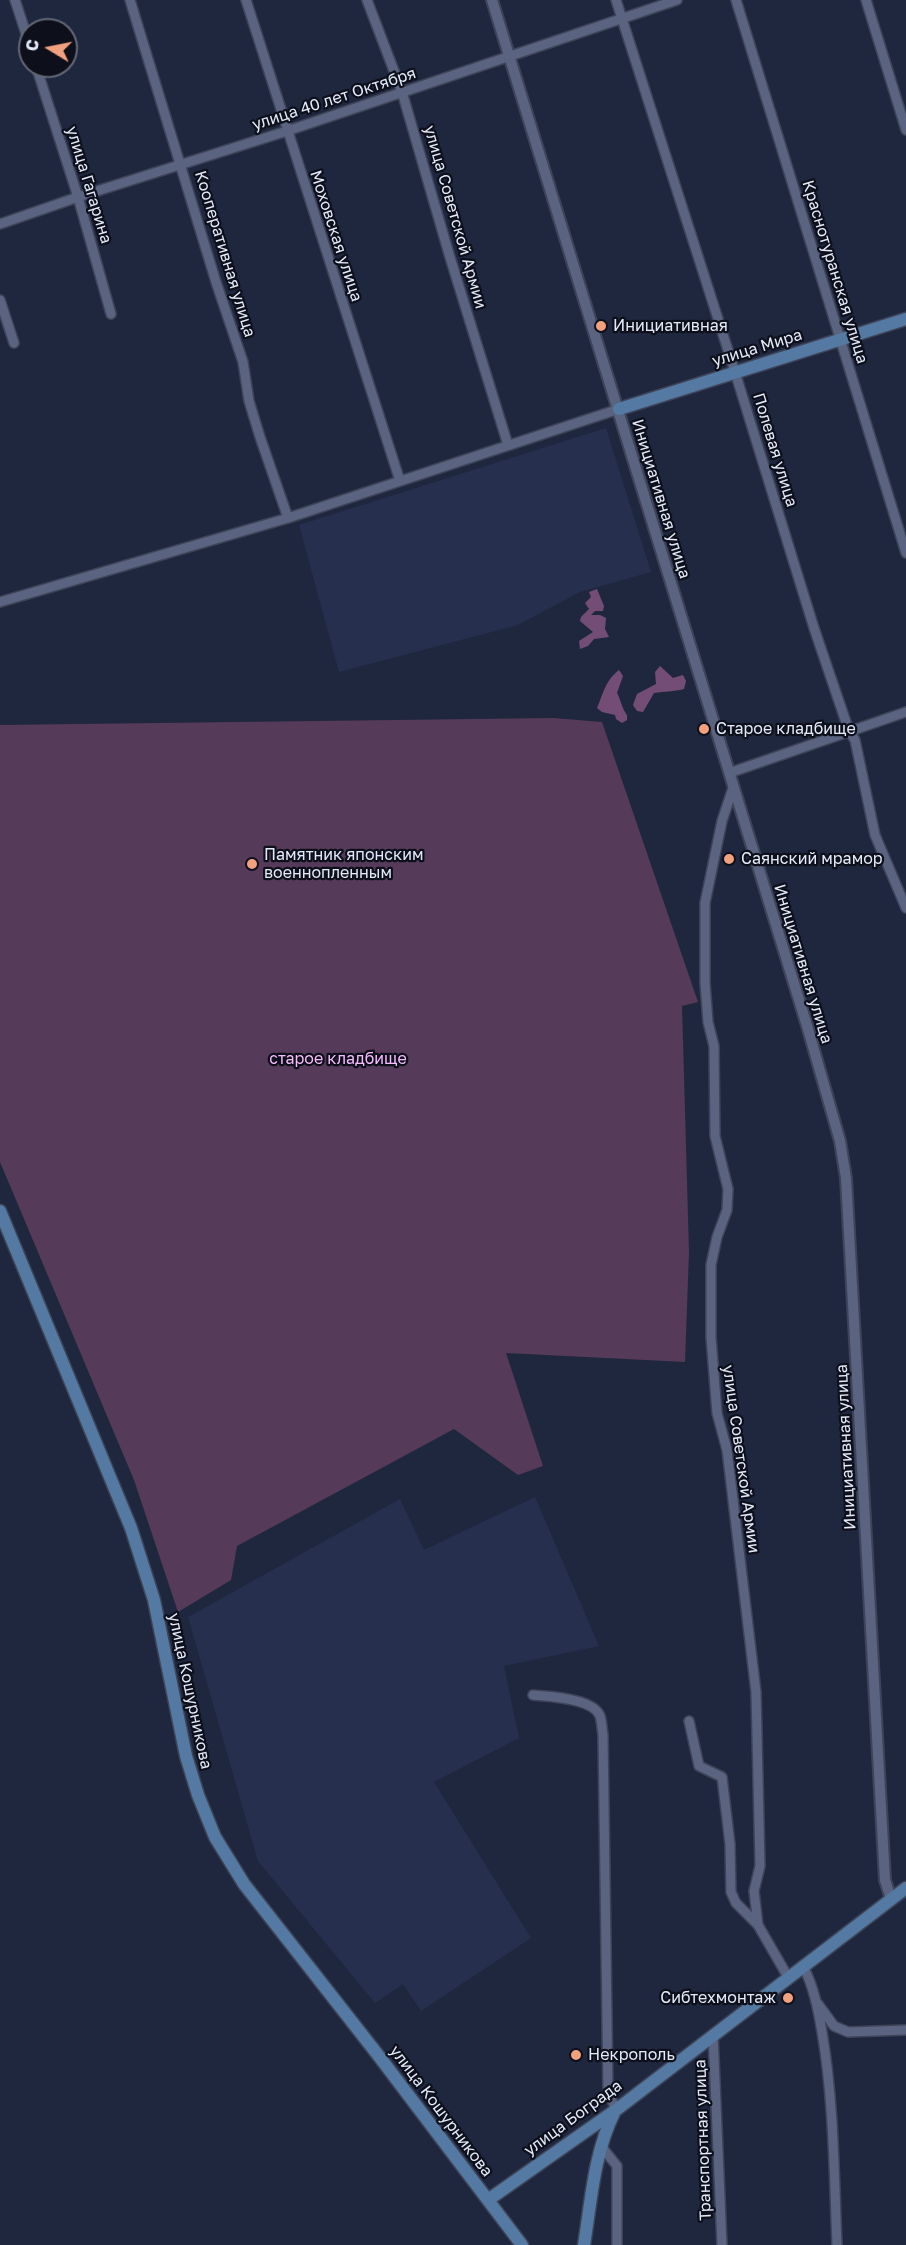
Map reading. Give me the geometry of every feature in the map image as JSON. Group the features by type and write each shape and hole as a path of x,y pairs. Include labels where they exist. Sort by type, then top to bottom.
{"main road":[{"name":"улица Мира","path":"619,409 906,319"},
{"name":"улица Кошурникова","path":"0,1211 135,1538 154,1600 186,1756 215,1838 244,1884 522,2245"},
{"name":"улица Бограда","path":"488,2200 616,2110 906,1888"},
{"path":"584,2245 601,2146 616,2110"}],"street":[{"path":"15,0 21,18"},
{"name":"Кооперативная улица","path":"130,0 216,282 243,362 249,401 288,518"},
{"name":"Моховская улица","path":"246,0 400,481"},
{"name":"улица Советской Армии","path":"367,0 402,92 508,445"},
{"name":"Инициативная улица","path":"492,0 619,409 840,1141 846,1178 885,1880 891,1899"},
{"name":"Полевая улица","path":"616,0 814,628 849,731 855,740 874,835 906,908"},
{"name":"улица 40 лет Октября","path":"0,224 287,131 677,0"},
{"name":"Краснотуранская улица","path":"736,0 906,553"},
{"path":"866,0 906,130"},
{"name":"улица Гагарина","path":"40,78 78,197 111,314"},
{"path":"0,300 14,343"},
{"path":"0,602 288,518 619,409"},
{"path":"729,773 906,712"},
{"name":"улица Советской Армии","path":"733,788 722,821 705,903 705,983 708,1022 714,1046 715,1136 728,1189 727,1210 717,1237 711,1265 710,1292 713,1382 717,1413 727,1450 756,1692 760,1866 754,1891 758,1924"},
{"path":"533,1695 583,1702 593,1707 600,1715 603,1735 608,2091 616,2110"},
{"name":"улица Советской Армии","path":"689,1721 699,1766 722,1777 730,1844 731,1892 736,1903 758,1924 788,1977"},
{"path":"803,1966 816,2002 829,2075 837,2245"},
{"path":"816,2002 834,2026 848,2032 906,2030"},
{"name":"Транспортная улица","path":"713,2034 722,2245"},
{"path":"601,2146 617,2166 617,2245"}],"shaded area":[{"path":"606,428 651,572 580,592 518,625 339,672 299,525"},
{"path":"597,589 604,606 603,611 595,611 591,615 606,618 605,629 609,637 594,639 588,646 580,649 579,641 593,632 580,621 589,609 585,603 591,597 589,592"},
{"path":"660,666 673,678 683,675 686,681 684,689 654,693 643,712 637,711 633,705 637,694 656,684 655,672"},
{"path":"619,670 623,676 617,693 627,715 627,720 622,723 616,719 615,715 602,712 597,708 608,683"},
{"path":"535,1497 599,1646 504,1666 519,1738 434,1782 531,1938 421,2011 403,1984 375,2003 258,1861 188,1617 400,1499 424,1550"}],"green space":[{"name":"старое кладбище","path":"553,718 602,722 698,1002 682,1006 689,1252 685,1362 506,1353 543,1466 518,1475 454,1429 237,1546 231,1580 178,1612 134,1480 0,1162 0,725"}],"place":[{"name":"Инициативная","path":"601,326"},
{"name":"Старое кладбище","path":"704,729"},
{"name":"Саянский мрамор","path":"729,859"},
{"name":"Памятник японским военнопленным","path":"252,864"},
{"name":"Сибтехмонтаж","path":"788,1998"},
{"name":"Некрополь","path":"576,2055"}]}
